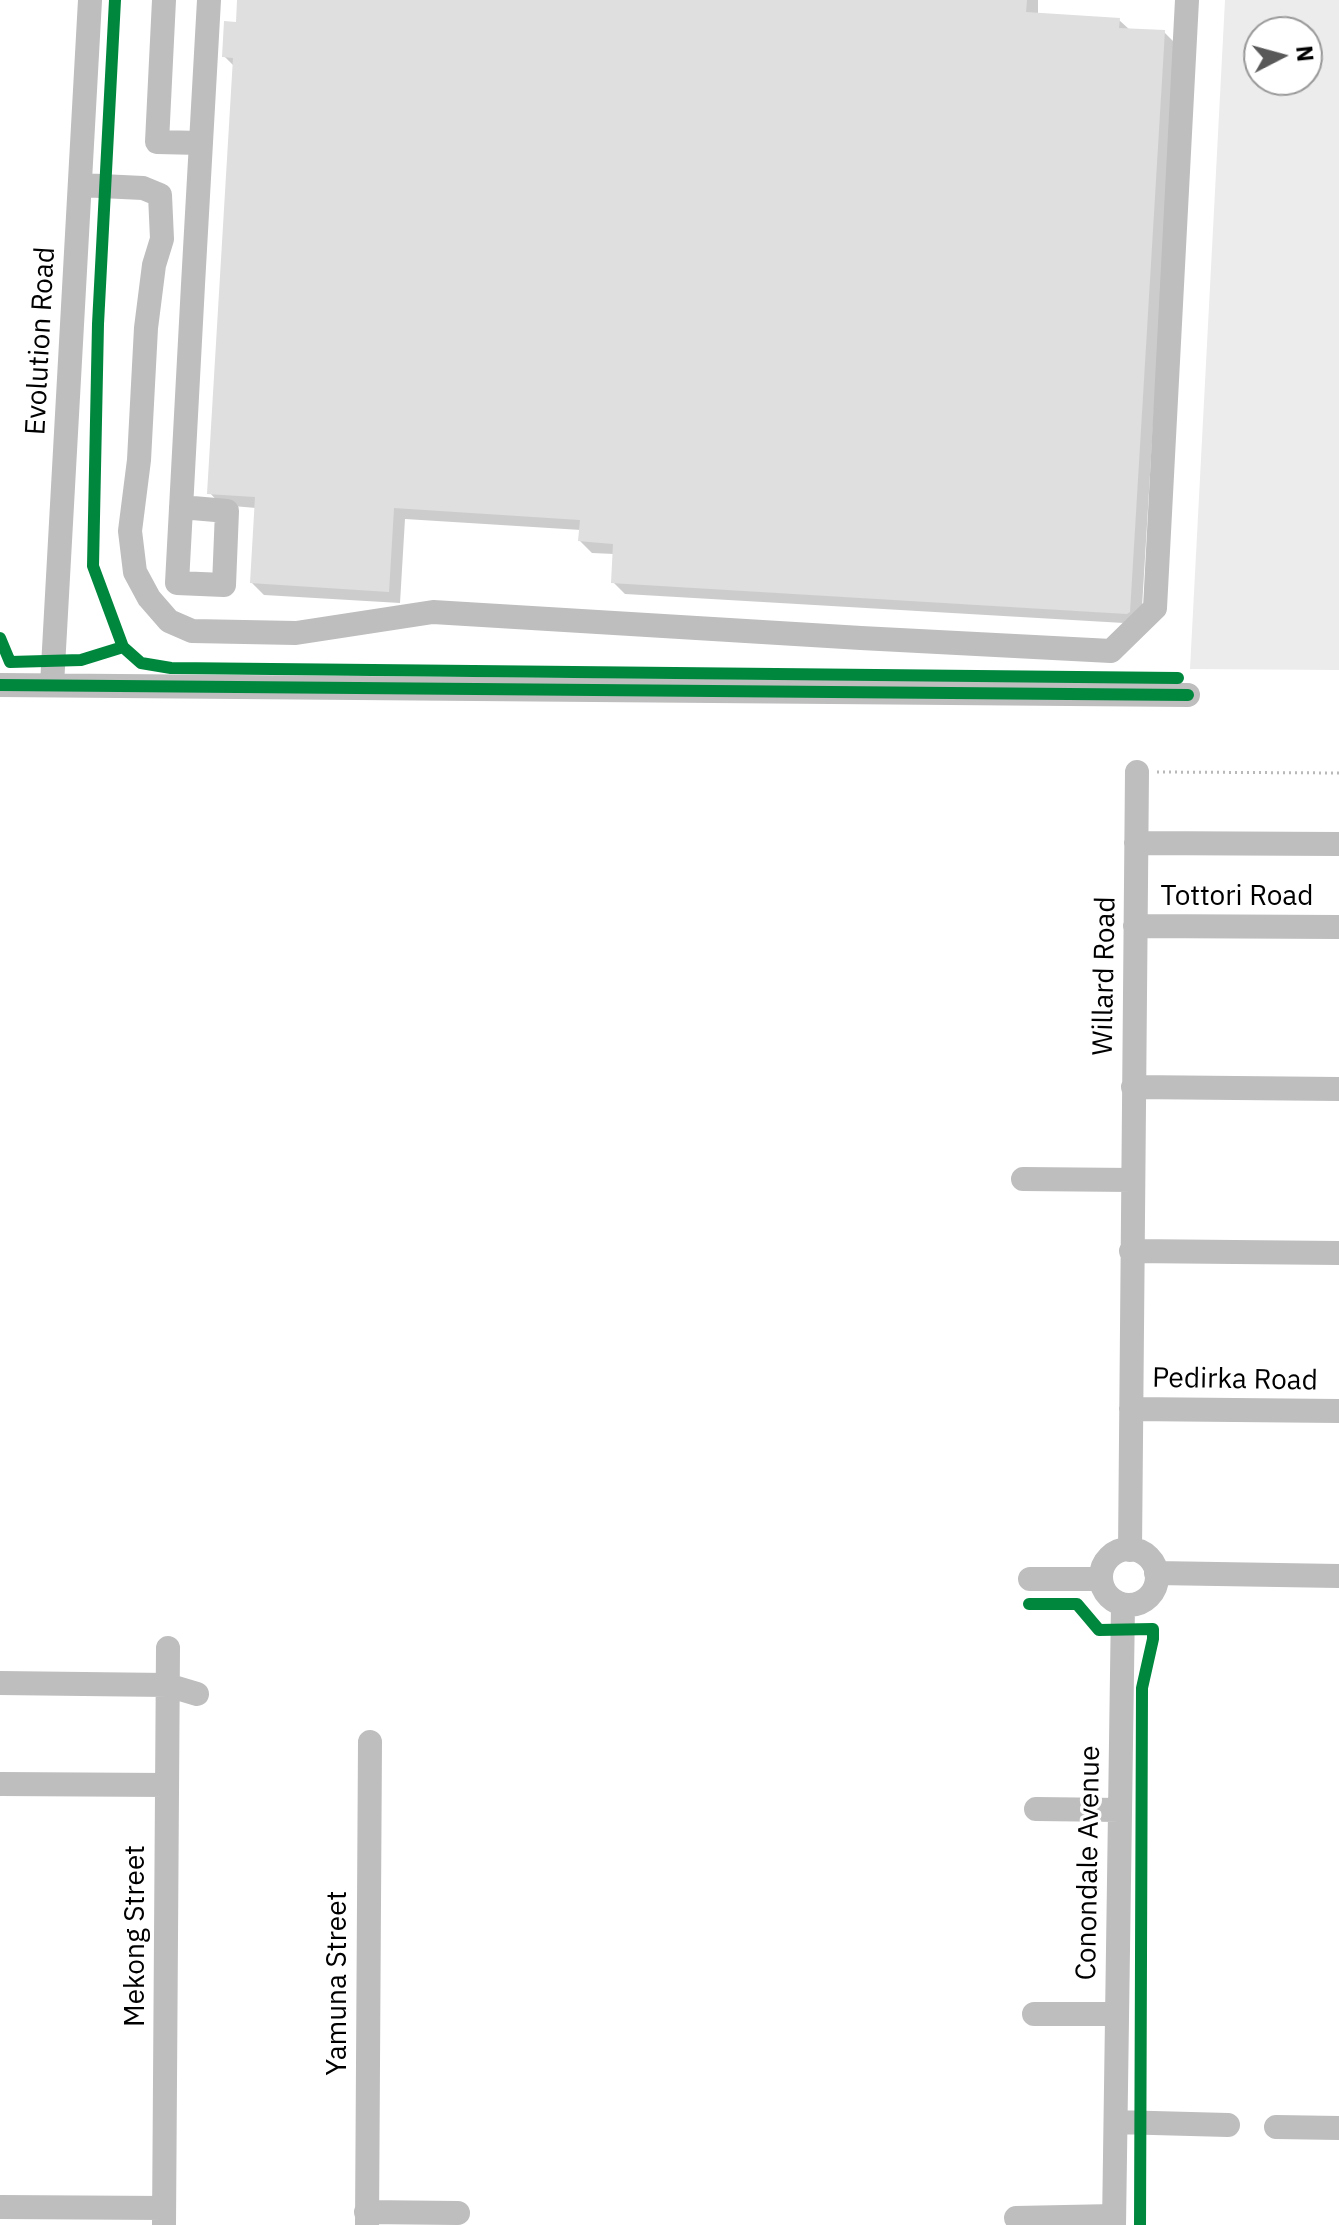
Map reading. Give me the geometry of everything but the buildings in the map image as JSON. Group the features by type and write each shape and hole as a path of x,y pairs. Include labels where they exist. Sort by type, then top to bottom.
{"street":[{"name":"Evolution Road","path":"52,685 90,0"},
{"path":"164,0 157,142 201,143"},
{"path":"181,507 209,0"},
{"path":"80,185 143,188 160,195 162,239 154,265 146,328 139,460 130,531 135,572 149,598 169,621 192,631 296,633 433,612 1111,651 1155,608 1187,0"},
{"path":"0,685 1188,695"},
{"name":"Willard Road","path":"1130,1550 1137,772"},
{"path":"1136,843 1339,844"},
{"name":"Tottori Road","path":"1135,926 1339,927"},
{"path":"1133,1087 1339,1089"},
{"path":"1023,1179 1132,1180"},
{"path":"1131,1251 1339,1253"},
{"name":"Pedirka Road","path":"1131,1409 1339,1411"},
{"path":"1130,1550 1148,1557 1156,1573 1153,1591 1148,1598 1132,1605 1123,1605 1108,1595 1101,1579 1102,1570 1113,1555 1130,1550"},
{"path":"1156,1573 1339,1576"},
{"path":"1030,1579 1101,1579"},
{"name":"Conondale Avenue","path":"1114,2220 1123,1605"},
{"name":"Mekong Street","path":"164,2216 168,1648"},
{"path":"0,1683 167,1685 197,1694"},
{"name":"Yamuna Street","path":"367,2218 370,1742"},
{"path":"0,1784 167,1785"},
{"path":"1036,1809 1120,1810"},
{"path":"1034,2014 1117,2014"},
{"path":"1116,2122 1228,2125"},
{"path":"1276,2127 1339,2128"},
{"path":"0,2207 164,2216"},
{"path":"367,2218 458,2213"},
{"path":"1016,2218 1114,2220"}],"path":[{"path":"1137,772 1339,773"}],"shaded area":[{"path":"1225,0 1339,0 1339,670 1190,669"}],"cycle path":[{"path":"115,0 98,324 93,566 123,647"},
{"path":"0,638 10,662 81,660 123,647 141,663 171,668 1178,678"},
{"path":"0,685 1188,695"},
{"path":"1029,1604 1077,1604 1099,1630 1153,1629 1142,1688 1140,2225"}]}
